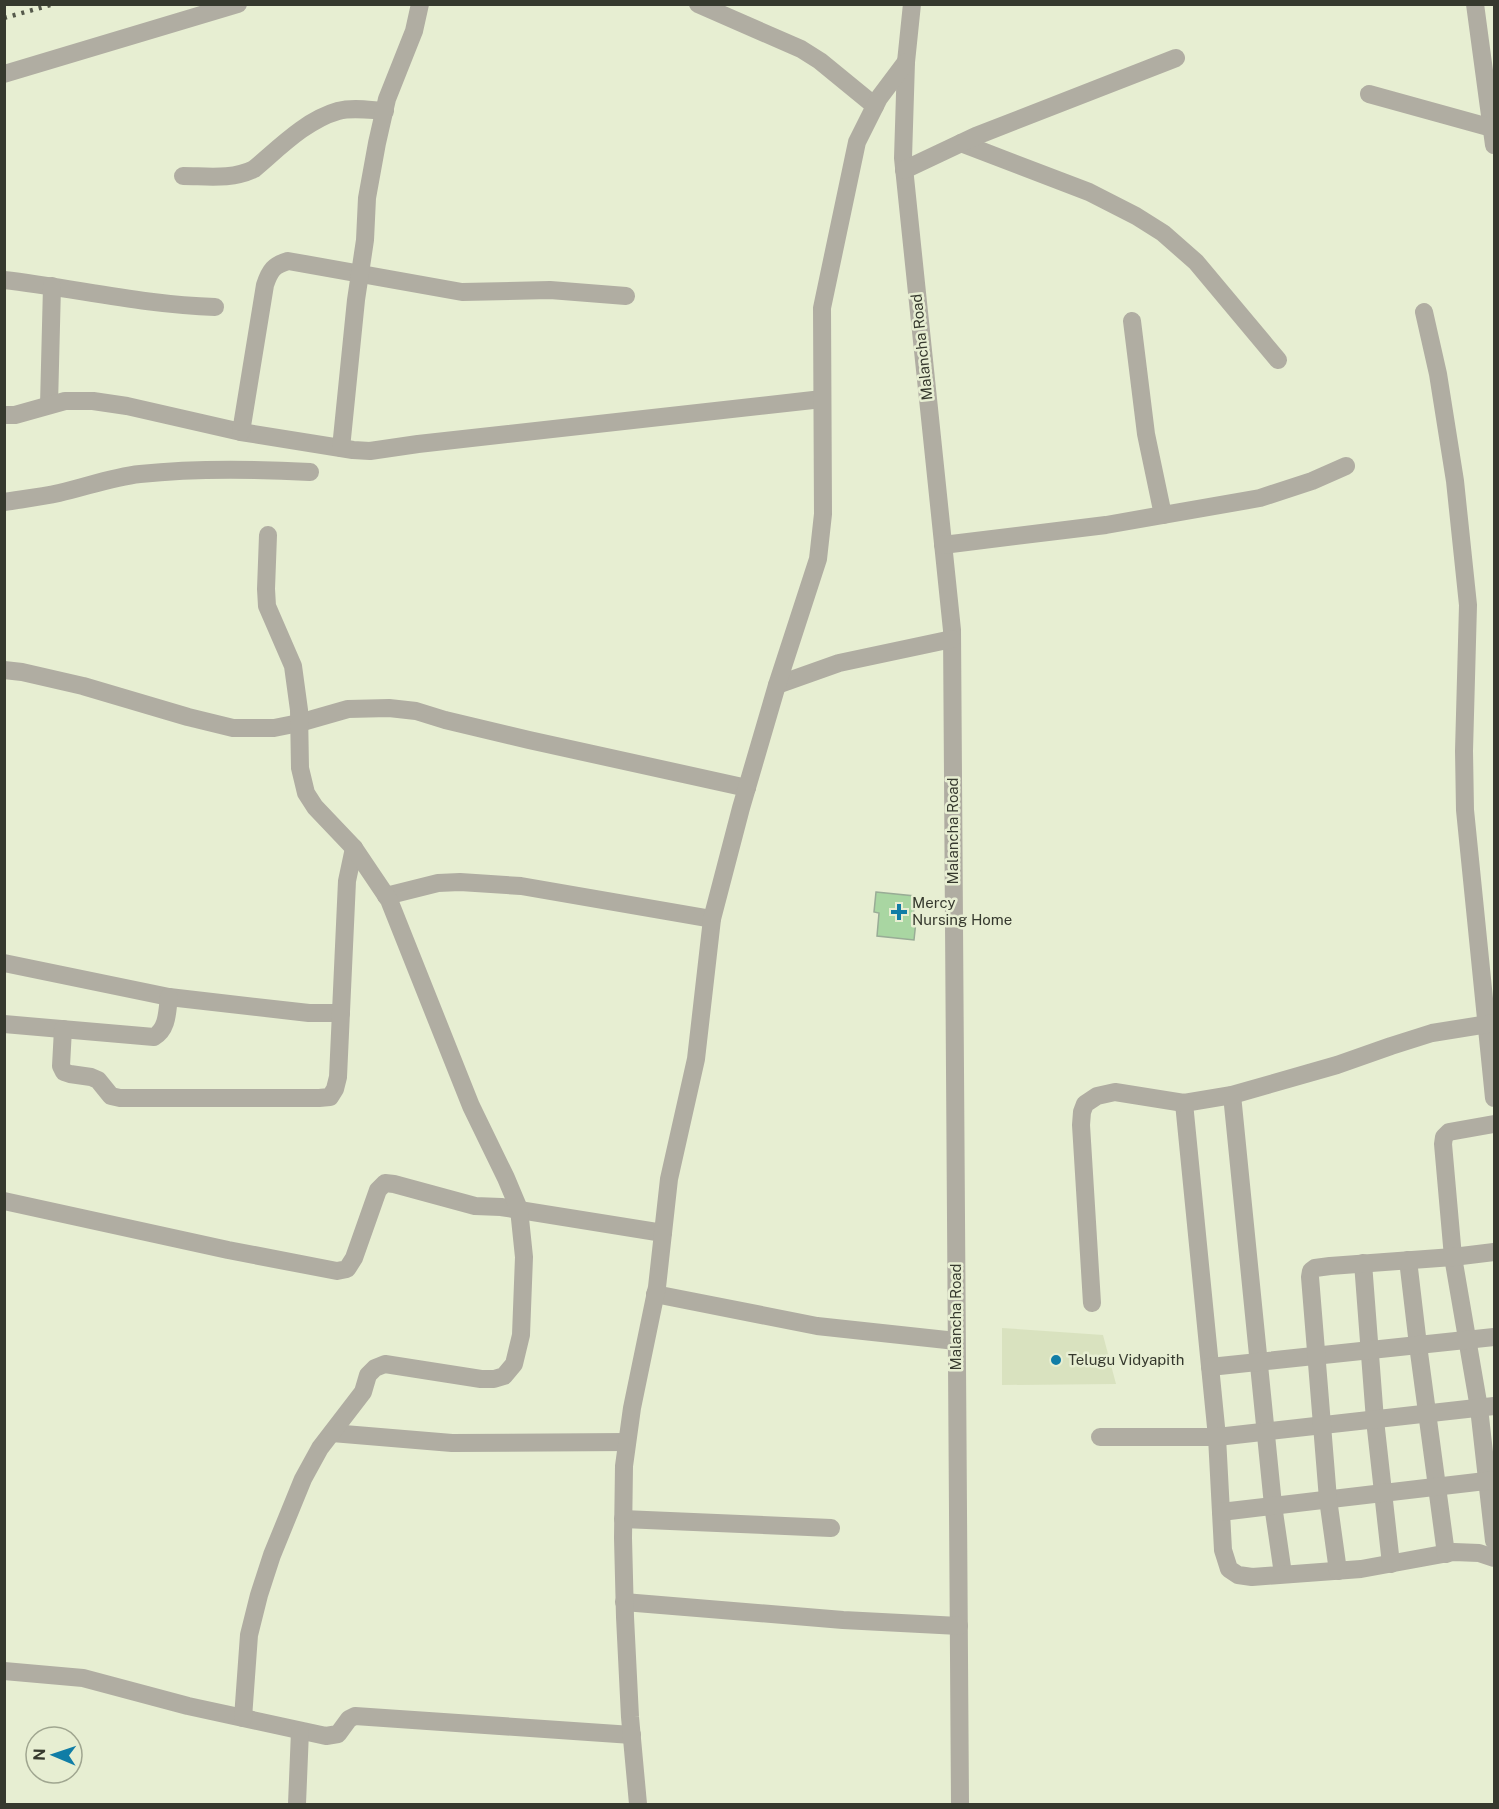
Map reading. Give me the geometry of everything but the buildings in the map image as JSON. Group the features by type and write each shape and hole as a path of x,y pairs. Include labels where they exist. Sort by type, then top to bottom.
{"street":[{"path":"4,74 238,4"},
{"path":"341,448 366,240 367,198 387,99 414,31 420,4"},
{"path":"698,4 801,49 875,106"},
{"name":"Malancha Road","path":"912,4 906,62 903,158 952,639 960,1804"},
{"path":"1369,94 1493,136 1475,4"},
{"path":"904,170 961,143 1176,58"},
{"path":"638,1804 624,1602 624,1466 632,1408 655,1294 669,1179 696,1059 712,919 777,685 818,559 823,514 822,308 857,142 879,98 906,62"},
{"path":"183,176 244,174 254,169 321,117 354,109 385,111"},
{"path":"961,143 1089,192 1163,233 1196,262 1278,360"},
{"path":"241,432 265,285 269,273 276,264 288,261 462,292 550,290 626,296"},
{"path":"4,280 180,306 215,307"},
{"path":"49,405 52,286"},
{"path":"1424,312 1438,374 1455,481 1468,605 1464,751 1465,810 1491,1023 1494,1098"},
{"path":"1132,321 1146,434 1163,515"},
{"path":"4,415 15,415 65,401 93,401 127,406 241,432 370,451 822,399"},
{"path":"943,545 1106,525 1260,498 1312,481 1346,466"},
{"path":"4,502 59,493 103,480 139,474 219,470 310,472"},
{"path":"243,1718 249,1635 259,1595 272,1555 303,1479 320,1448 363,1392 368,1375 375,1368 385,1364 481,1379 504,1376 514,1364 521,1335 524,1257 519,1209 471,1106 386,896 354,848 315,807 306,793 300,768 299,723 293,666 267,606 268,535"},
{"path":"777,685 839,663 952,639"},
{"path":"4,670 83,686 232,728 259,729 299,723 348,709 389,708 416,711 519,737 747,788"},
{"path":"63,1029 61,1066 64,1072 98,1080 111,1096 120,1098 330,1097 338,1077 347,881 354,848"},
{"path":"386,896 438,883 521,886 712,919"},
{"path":"4,963 169,997 309,1013 341,1013"},
{"path":"4,1024 154,1037 162,1033 165,1026 169,997"},
{"path":"1092,1303 1082,1112 1086,1104 1097,1096 1115,1092 1184,1103 1232,1095 1337,1065 1432,1034 1491,1023"},
{"path":"1232,1095 1273,1505 1283,1575"},
{"path":"1184,1103 1217,1437 1223,1550 1228,1569 1238,1575 1252,1577 1361,1569 1446,1554 1479,1553 1494,1558"},
{"path":"1494,1124 1454,1130 1444,1137 1443,1144 1453,1257 1466,1340 1486,1407 1494,1540"},
{"path":"4,1201 228,1250 337,1271 347,1269 354,1258 378,1190 385,1183 475,1206 519,1209 663,1233"},
{"path":"1338,1571 1328,1499 1311,1271 1315,1268 1363,1263 1494,1252"},
{"path":"1408,1260 1446,1554"},
{"path":"1363,1263 1391,1564"},
{"path":"655,1294 817,1326 956,1341"},
{"path":"1210,1367 1494,1337"},
{"path":"1100,1437 1217,1437 1486,1407"},
{"path":"332,1433 452,1443 627,1442"},
{"path":"1221,1512 1491,1480"},
{"path":"623,1519 831,1528"},
{"path":"624,1602 832,1619 958,1626"},
{"path":"4,1671 83,1678 188,1706 326,1736 338,1734 349,1719 355,1716 632,1735"},
{"path":"297,1804 300,1731"}],"shaded area":[{"name":"Telugu Vidyapith","path":"1002,1328 1103,1335 1116,1384 1002,1385"}],"railway":[{"path":"4,18 54,4"}],"place":[{"name":"Mercy Nursing Home","path":"899,912"},
{"name":"Telugu Vidyapith","path":"1056,1360"}]}
